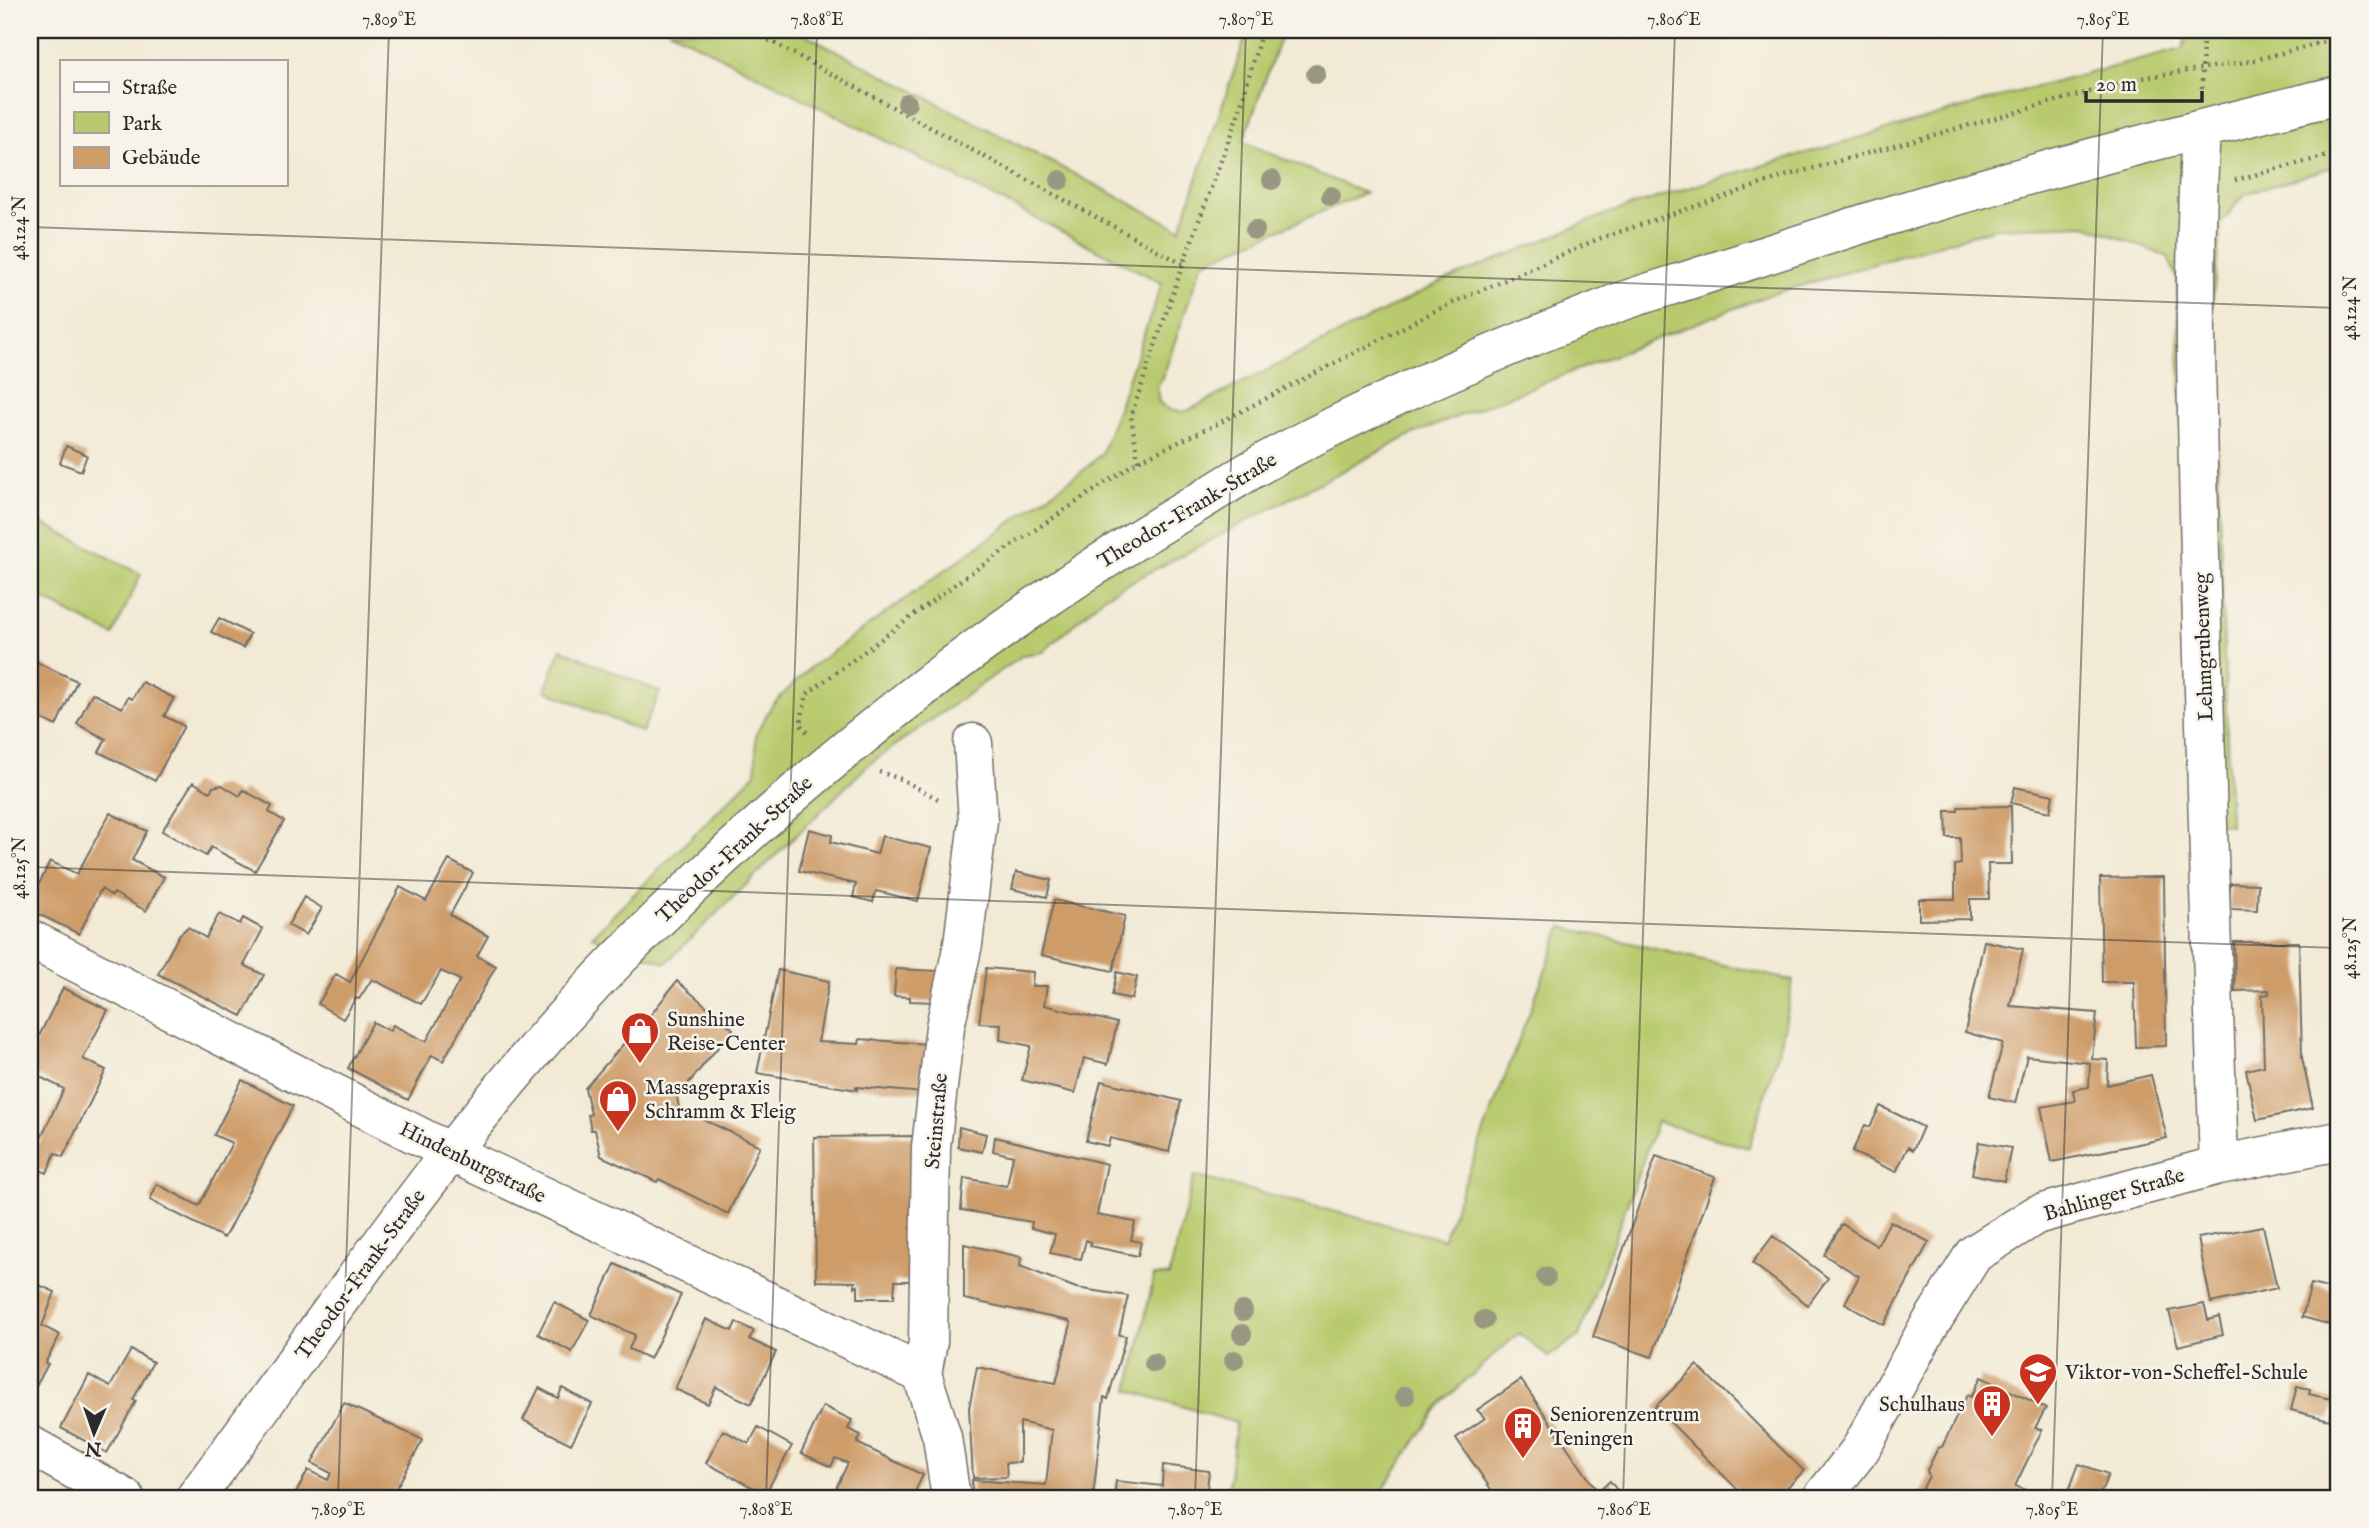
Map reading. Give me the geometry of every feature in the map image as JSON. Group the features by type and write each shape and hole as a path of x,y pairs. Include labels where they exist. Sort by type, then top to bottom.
{"main road":[{"name":"Theodor-Frank-Straße","path":"195,1498 401,1215 519,1069 619,958 832,758 1013,619 1139,537 1281,453 1433,380 1616,304 1806,241 2000,182 2339,95"},
{"name":"Lehmgrubenweg","path":"2201,130 2197,190 2195,343 2220,1165"},
{"name":"Steinstraße","path":"951,1498 942,1437 922,1374 928,1342 931,1147 945,1027 963,944 978,821 972,743"},
{"name":"Hindenburgstraße","path":"30,939 452,1153 922,1374"},
{"name":"Bahlinger Straße","path":"1822,1498 1860,1450 1926,1331 1974,1254 2036,1215 2220,1165 2339,1141"},
{"path":"30,1445 125,1498"}],"path":[{"path":"750,30 1183,264"},
{"path":"1138,461 1131,416 1239,112 1262,30"},
{"path":"2201,130 2203,30"},
{"path":"2197,190 2339,153"},
{"path":"832,758 901,779 978,821"}],"green space":[{"path":"669,30 797,30 1180,229 1248,30 1283,30 1243,142 1365,193 1202,263 1157,388 1159,402 1178,412 1187,411 1439,283 1609,213 1726,176 2014,93 2182,49 2190,30 2223,30 2233,40 2248,40 2287,30 2339,30 2339,165 2245,194 2221,223 2212,305 2230,825 2195,820 2177,279 2168,257 2086,225 1995,228 1766,296 1413,434 1106,595 1043,652 1023,655 868,765 666,963 592,936 756,773 756,734 772,705 811,667 1085,469 1102,453 1162,283"},
{"path":"30,517 141,574 113,635 30,592"},
{"path":"561,649 660,692 642,732 545,690"},
{"path":"1562,927 1793,981 1782,1039 1749,1148 1657,1122 1579,1336 1548,1357 1519,1333 1442,1402 1377,1498 1227,1498 1236,1423 1129,1390 1154,1276 1169,1276 1194,1176 1443,1239"}],"building":[{"path":"66,446 87,455 81,471 60,463"},
{"path":"219,618 250,634 243,648 211,632"},
{"path":"30,659 77,681 56,726 30,713"},
{"path":"142,682 174,698 164,716 184,726 155,781 99,752 106,739 77,724 92,693 122,708 128,697 132,699"},
{"path":"193,782 210,792 213,787 222,785 240,796 243,790 272,806 269,812 284,821 255,871 211,847 206,856 162,831"},
{"path":"2015,787 2053,795 2050,812 2011,803"},
{"path":"2011,806 2012,864 1988,864 1989,899 1970,899 1970,919 1919,920 1919,899 1955,899 1955,865 1961,864 1960,838 1947,838 1946,811 1958,811 1958,807"},
{"path":"110,813 147,831 132,860 164,877 146,911 114,893 112,896 101,889 79,934 30,910 30,903 50,861 77,874"},
{"path":"809,829 832,835 831,842 877,854 882,836 931,848 918,901 876,891 873,902 853,897 856,884 799,871"},
{"path":"449,860 473,873 450,915 488,936 477,956 496,966 443,1061 432,1055 408,1100 348,1068 373,1022 390,1031 393,1025 426,1042 460,980 441,971 421,1004 372,979 343,1019 318,1004 336,974 350,982 400,887 426,901"},
{"path":"1016,872 1051,880 1047,897 1012,889"},
{"path":"2164,877 2166,1046 2136,1047 2134,982 2102,982 2100,878"},
{"path":"2230,883 2258,884 2257,910 2229,909"},
{"path":"304,897 322,908 306,935 288,925"},
{"path":"1054,900 1125,916 1113,971 1041,955"},
{"path":"219,914 240,924 243,918 263,929 244,965 264,975 242,1016 158,974 179,935 188,927 206,938"},
{"path":"1984,941 2023,949 2010,1006 2097,1013 2092,1059 2108,1060 2107,1085 2151,1075 2167,1138 2052,1162 2041,1107 2075,1101 2073,1090 2089,1087 2090,1063 2027,1056 2015,1103 1989,1097 2003,1043 1965,1032"},
{"path":"2234,942 2299,942 2302,1058 2313,1108 2257,1120 2246,1070 2264,1066 2262,995 2269,994 2269,990 2235,991"},
{"path":"986,968 1033,972 1032,986 1047,986 1044,1005 1117,1023 1108,1064 1084,1058 1075,1093 1022,1080 1031,1046 1000,1040 1001,1024 979,1023"},
{"path":"896,969 937,971 935,1002 910,1001 910,997 894,996"},
{"path":"778,970 829,981 818,1042 859,1044 860,1039 926,1044 923,1093 856,1087 857,1090 757,1073"},
{"path":"1117,972 1137,977 1132,999 1112,995"},
{"path":"677,981 733,1029 677,1097 679,1108 760,1146 728,1214 659,1179 657,1182 601,1156 595,1130 591,1130 588,1115 591,1114 585,1088 626,1041 629,1043"},
{"path":"63,988 108,1010 83,1059 106,1070 63,1157 55,1153 47,1173 30,1166 30,1140 38,1144 64,1089 30,1072 30,1054"},
{"path":"242,1080 293,1106 224,1238 150,1200 157,1184 199,1206 232,1143 214,1135"},
{"path":"1101,1081 1181,1101 1169,1152 1110,1138 1108,1146 1086,1141"},
{"path":"1880,1106 1923,1127 1913,1150 1908,1147 1896,1172 1852,1152 1865,1125 1870,1127"},
{"path":"959,1127 986,1134 982,1152 958,1147"},
{"path":"914,1136 916,1281 895,1281 894,1298 858,1298 858,1286 855,1287 855,1282 816,1281 814,1137"},
{"path":"995,1137 1107,1164 1097,1215 1135,1222 1131,1240 1141,1242 1138,1256 1090,1246 1091,1242 1086,1240 1081,1259 1050,1253 1055,1234 1031,1228 1032,1222 961,1210 964,1178 1007,1186 1013,1156 993,1151"},
{"path":"1979,1142 2011,1148 2004,1181 1972,1174"},
{"path":"1656,1156 1715,1177 1652,1357 1593,1337"},
{"path":"1890,1221 1929,1242 1884,1325 1845,1303 1859,1276 1824,1255 1842,1224 1877,1246"},
{"path":"2263,1226 2277,1288 2211,1303 2198,1238"},
{"path":"1773,1236 1828,1278 1808,1305 1752,1263"},
{"path":"964,1244 1021,1257 1020,1266 1076,1288 1128,1296 1119,1335 1126,1336 1108,1399 1104,1397 1093,1498 972,1498 972,1480 1046,1485 1052,1430 1020,1422 1020,1462 1006,1463 1007,1477 973,1478 969,1408 977,1367 1056,1383 1071,1324 1069,1321 964,1299"},
{"path":"615,1264 681,1295 650,1359 629,1349 635,1335 591,1315"},
{"path":"30,1281 55,1292 42,1326 60,1335 30,1397 30,1326 33,1321 30,1319"},
{"path":"2311,1284 2339,1291 2339,1327 2302,1317"},
{"path":"554,1302 589,1320 572,1352 538,1334"},
{"path":"2204,1304 2208,1320 2219,1317 2223,1335 2178,1346 2169,1311"},
{"path":"706,1319 732,1331 736,1322 754,1331 749,1339 776,1352 751,1404 716,1387 708,1404 675,1389"},
{"path":"131,1350 153,1362 133,1400 136,1401 107,1453 61,1428 89,1375 110,1387"},
{"path":"1697,1365 1804,1471 1776,1498 1746,1498 1655,1407"},
{"name":"Schulhaus","path":"1981,1377 2046,1408 2035,1428 2042,1430 2015,1486 2045,1498 1918,1498 1938,1448 1942,1447 1967,1395 1971,1397"},
{"name":"Seniorenzentrum Teningen","path":"1521,1380 1598,1492 1610,1481 1623,1498 1497,1498 1456,1438 1485,1418 1477,1410"},
{"path":"2297,1386 2310,1389 2309,1394 2335,1400 2330,1420 2291,1410"},
{"path":"539,1388 558,1398 562,1388 592,1404 571,1444 523,1420"},
{"path":"344,1403 423,1440 391,1498 293,1498 308,1470 328,1480 331,1473 312,1463"},
{"path":"823,1406 852,1420 848,1429 861,1435 857,1443 923,1475 912,1498 858,1498 836,1488 848,1463 835,1458 831,1467 801,1453"},
{"path":"758,1427 792,1446 765,1494 706,1463 723,1430 749,1444"},
{"path":"2079,1464 2108,1474 2099,1498 2066,1498"},
{"path":"1163,1465 1209,1471 1206,1498 1114,1498 1116,1481 1162,1486"}],"place":[{"name":"Sunshine Reise-Center","path":"640,1065"},
{"name":"Massagepraxis Schramm & Fleig","path":"618,1133"},
{"name":"Viktor-von-Scheffel-Schule","path":"2038,1406"},
{"name":"Schulhaus","path":"1992,1438"},
{"name":"Seniorenzentrum Teningen","path":"1523,1460"}]}
